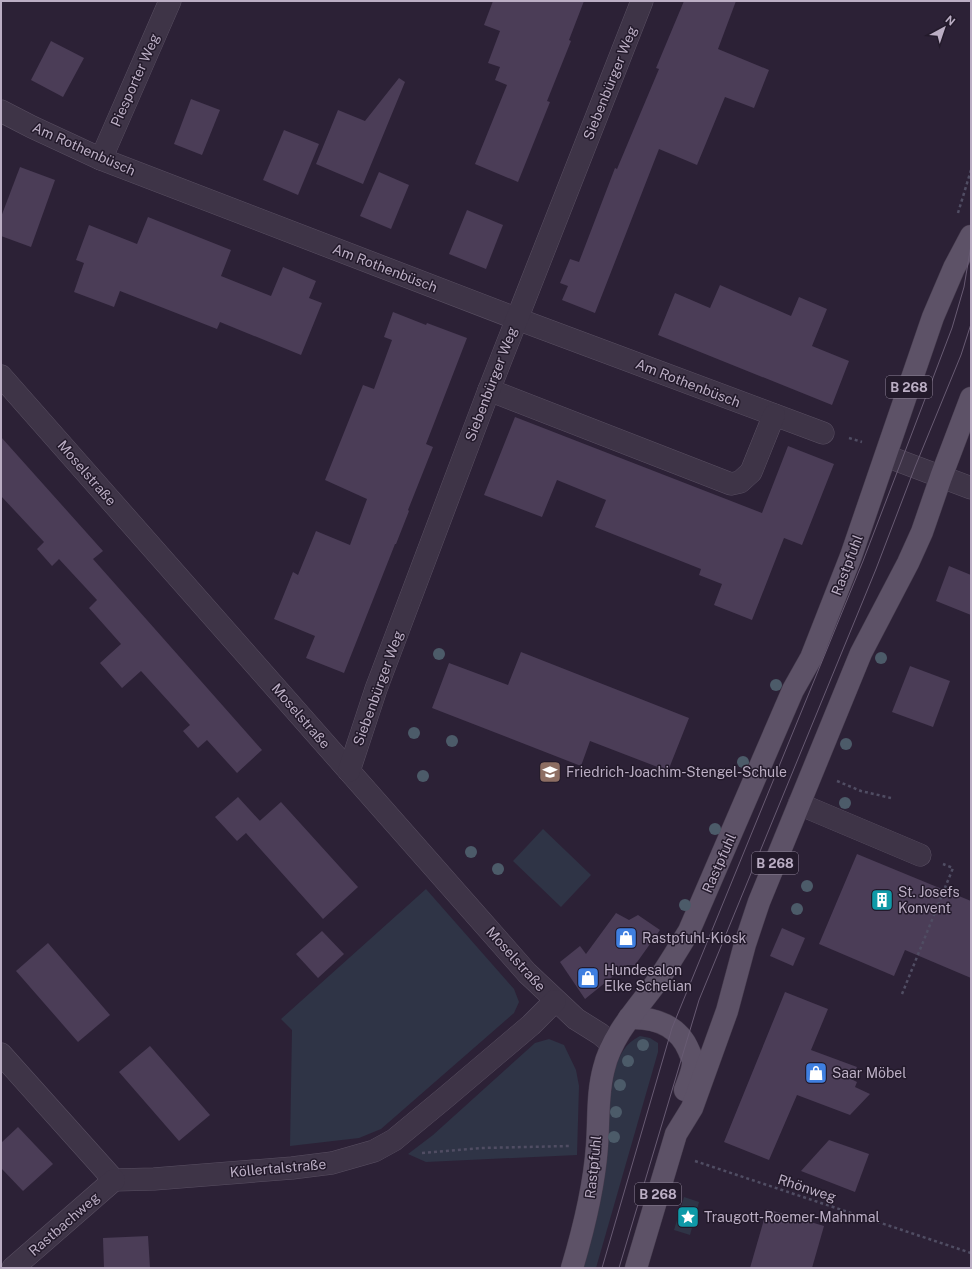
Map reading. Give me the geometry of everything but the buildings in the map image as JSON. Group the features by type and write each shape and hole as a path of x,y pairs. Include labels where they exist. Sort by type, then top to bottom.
{"main road":[{"name":"B 268","path":"886,456 933,317 954,268 971,236"},
{"name":"B 268","path":"676,1134 692,1108 727,1011 745,944 759,902 861,653 920,538 971,398"},
{"name":"Rastpfuhl","path":"572,1268 583,1230 592,1190 597,1146 598,1098 604,1067 612,1044 629,1018 671,961 688,931 793,690 811,658 851,556 886,456"},
{"name":"B 268","path":"629,1018 643,1017 657,1021 672,1028 686,1043 693,1060 691,1071 679,1105 676,1134 636,1268"}],"street":[{"name":"Piesporter Weg","path":"101,159 170,1"},
{"name":"Siebenbürger Weg","path":"349,771 376,689 489,390 642,1"},
{"name":"Am Rothenbüsch","path":"1,111 101,159 823,433"},
{"name":"Moselstraße","path":"1,376 527,973 555,1001 576,1019 600,1034 612,1044"},
{"path":"489,390 731,484 740,482 751,472 774,415"},
{"path":"886,456 971,488"},
{"path":"799,804 920,855"},
{"name":"Köllertalstraße","path":"114,1180 154,1179 292,1168 332,1163 374,1151 394,1140 524,1030 555,1001"},
{"path":"1,1054 114,1180"},
{"name":"Rastbachweg","path":"13,1268 114,1180"}],"path":[{"path":"843,784 861,791 891,798"},
{"path":"902,994 953,868 920,855"},
{"path":"394,1140 422,1153 481,1148 577,1146"},
{"name":"Rhönweg","path":"690,1159 971,1253"}],"shaded area":[{"path":"543,829 591,875 561,907 513,861"},
{"path":"426,889 514,989 519,1002 514,1013 381,1129 359,1138 290,1146 292,1030 281,1019"},
{"path":"640,1036 650,1038 658,1043 658,1052 596,1268 583,1268 615,1067 624,1049"},
{"path":"549,1039 564,1045 576,1070 579,1086 577,1155 426,1162 408,1154 433,1135 535,1043"},
{"path":"684,1197 699,1202 690,1235 674,1230"}],"tram line":[{"path":"602,1268 672,1028 863,561 901,462 952,328 964,287 971,245"},
{"path":"619,1268 699,1000 876,569 915,467 961,355 971,324"}],"place":[{"name":"Friedrich-Joachim-Stengel-Schule","path":"550,772"},
{"name":"St. Josefs Konvent","path":"882,900"},
{"name":"Rastpfuhl-Kiosk","path":"626,938"},
{"name":"Hundesalon Elke Schelian","path":"588,978"},
{"name":"Saar Möbel","path":"816,1073"},
{"name":"Traugott-Roemer-Mahnmal","path":"688,1217"}]}
